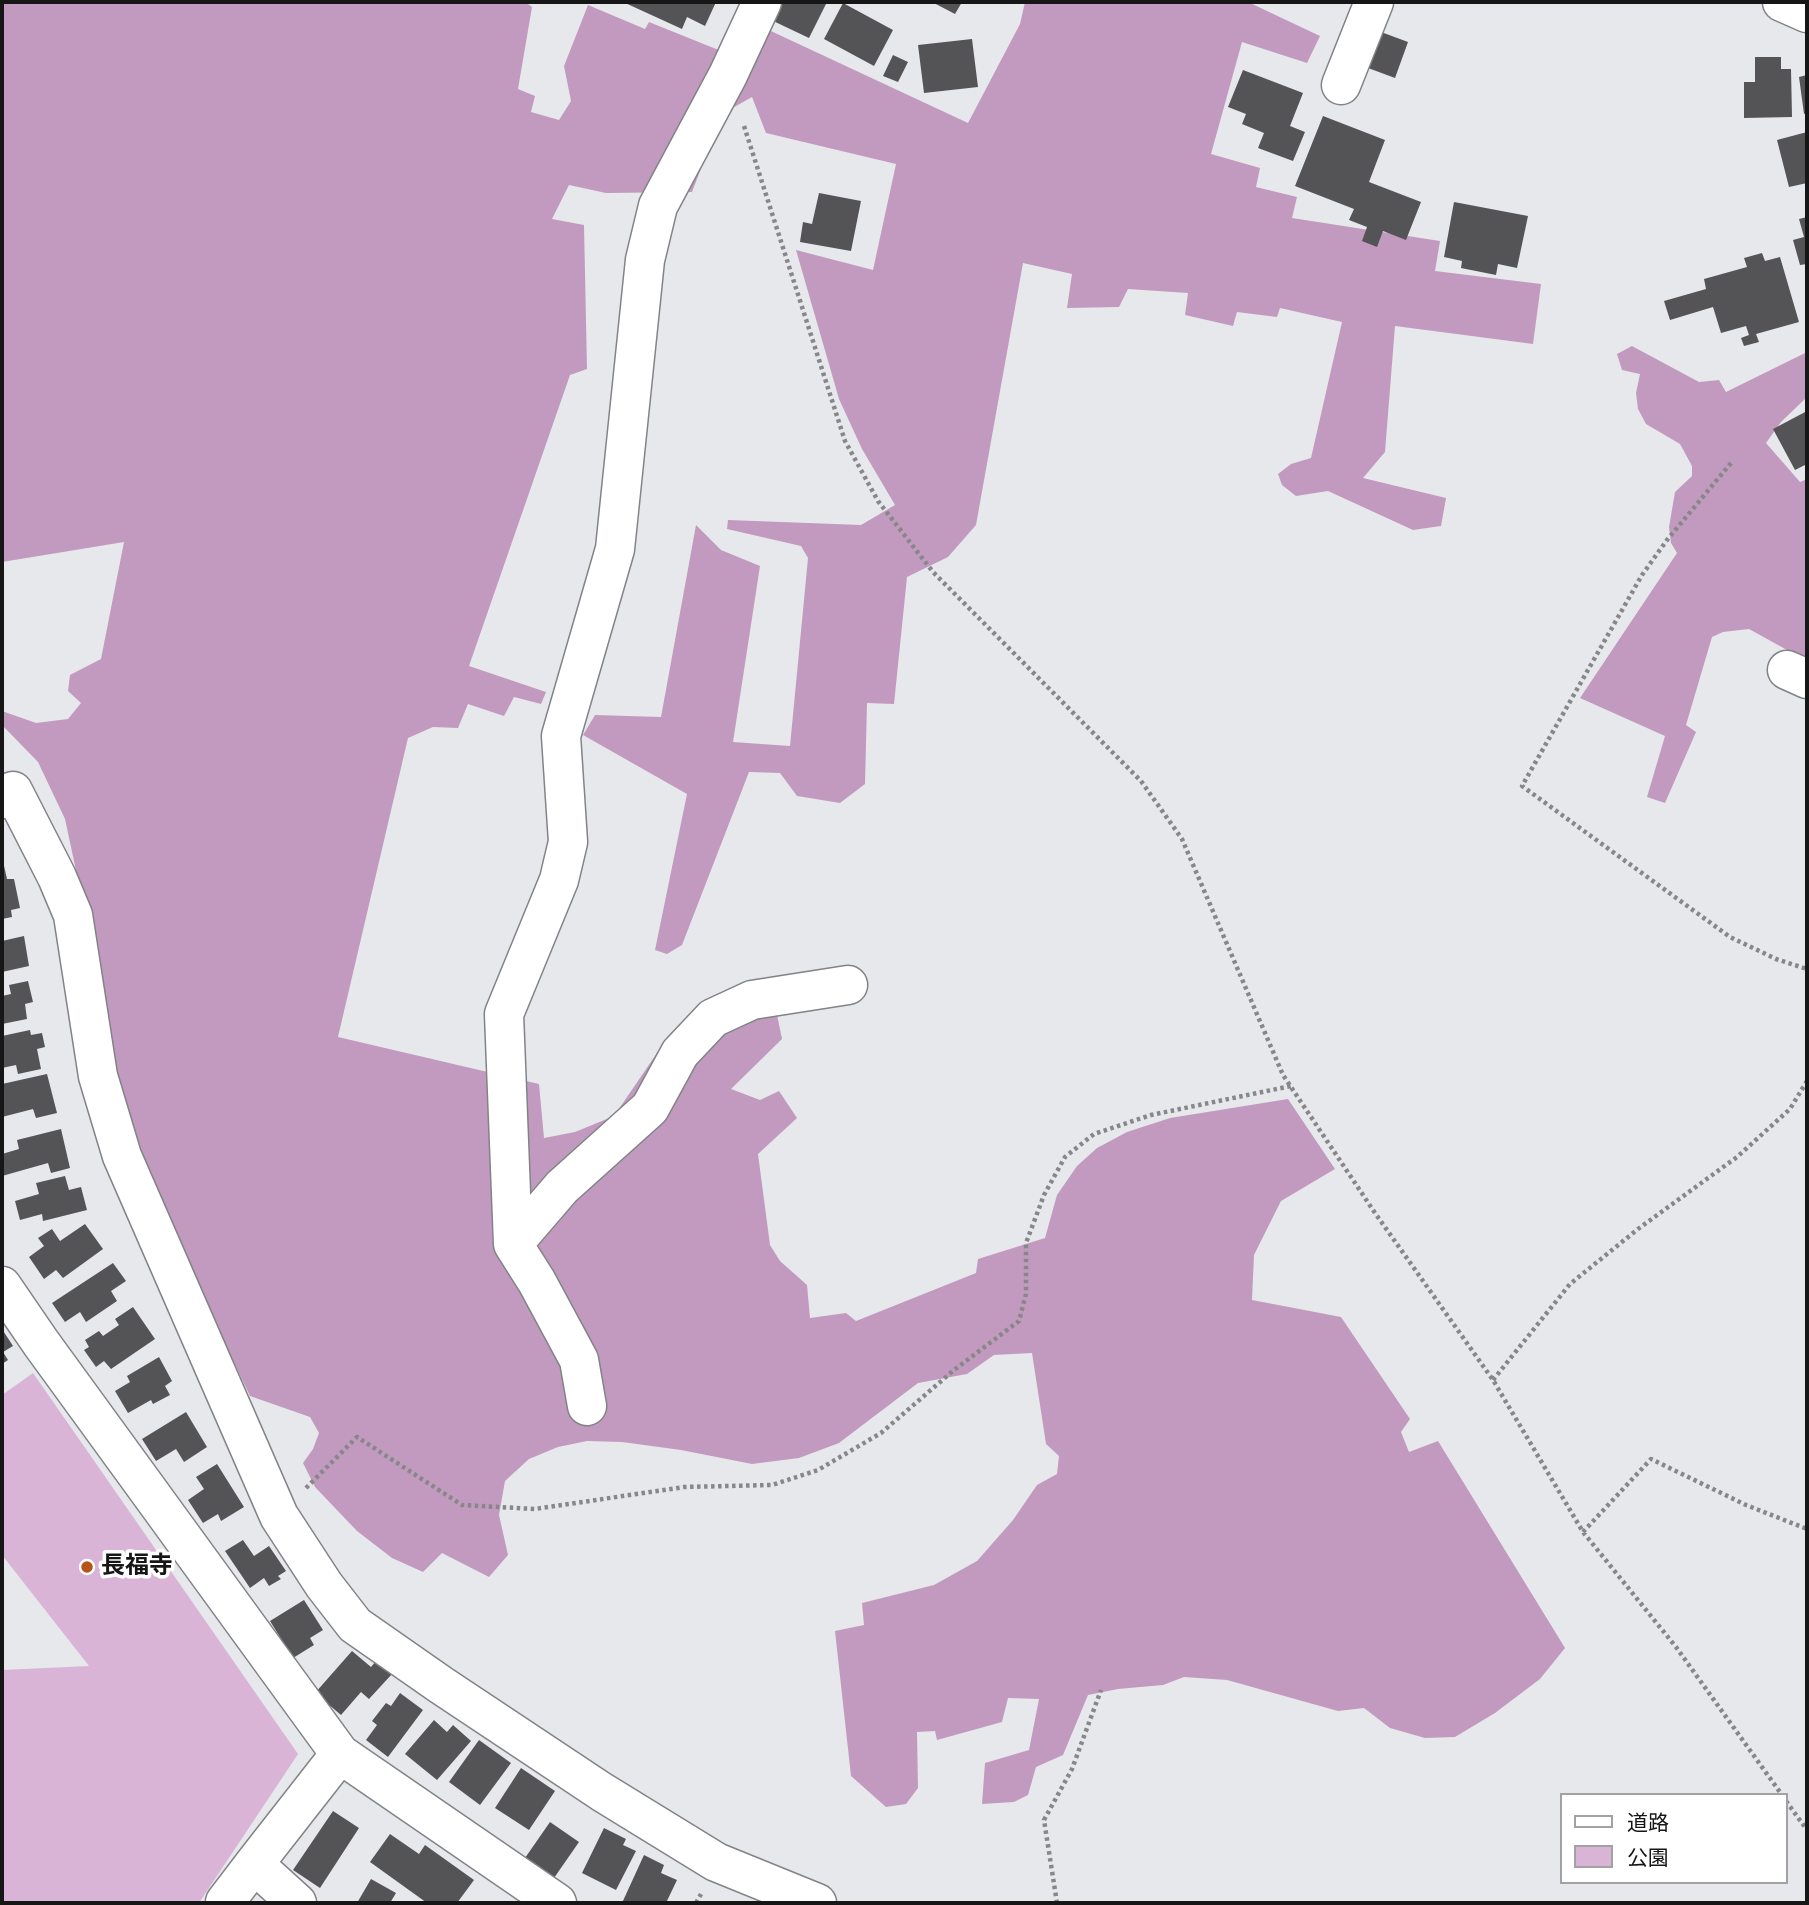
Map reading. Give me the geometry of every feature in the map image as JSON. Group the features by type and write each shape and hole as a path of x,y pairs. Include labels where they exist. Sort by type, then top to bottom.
{"street":[{"path":"587,1406 579,1360 513,1244 504,1014 559,880 568,842 561,736 615,549 645,260 658,206 728,75 762,2"},
{"path":"1340,85 1374,2"},
{"path":"1782,2 1807,13"},
{"path":"2,799 13,791 57,877 73,915 98,1076 122,1156 279,1516 324,1585 355,1625 591,1785 716,1862 817,1903"},
{"path":"513,1244 562,1187 650,1108 680,1053 713,1018 752,1000 848,985"},
{"path":"2,1286 340,1754 557,1903"},
{"path":"225,1902 340,1754"},
{"path":"254,1864 297,1903"}],"path":[{"path":"728,75 845,440 878,501 933,572 1141,781 1182,839 1283,1075 1375,1213 1493,1380 1583,1532 1676,1647 1781,1793"},
{"path":"1731,463 1667,540 1642,575 1522,786 1647,874 1730,937 1776,959 1807,969"},
{"path":"1493,1380 1570,1284 1638,1229 1737,1157 1790,1109 1807,1081"},
{"path":"279,1516 357,1437 462,1505 535,1509 684,1487 772,1485 818,1470 881,1433 954,1370 1019,1321 1026,1294 1026,1243 1044,1195 1065,1157 1094,1134 1151,1115 1291,1086"},
{"path":"1583,1532 1651,1459 1746,1505 1807,1529"},
{"path":"1057,1903 1044,1820 1072,1769 1101,1690"},
{"path":"1788,1804 1807,1830"}],"green space":[{"name":"長福寺","path":"33,1373 298,1754 199,1903 2,1903 2,1670 89,1666 2,1555 2,1395"}],"shaded area":[{"path":"2,2 525,2 532,7 518,89 535,96 531,112 559,120 571,101 564,66 588,5 645,29 649,22 726,53 743,18 968,123 1020,24 1025,2 1248,2 1320,36 1307,63 1242,42 1211,154 1260,168 1256,187 1297,197 1292,218 1440,241 1435,271 1541,284 1533,344 1395,326 1385,452 1363,478 1446,498 1441,526 1413,530 1328,491 1296,496 1282,485 1278,474 1291,464 1311,458 1342,322 1280,308 1277,317 1237,312 1233,326 1185,315 1188,293 1128,289 1119,307 1067,308 1072,274 1023,263 976,525 948,557 907,577 894,704 867,703 865,784 840,803 797,796 780,773 749,772 682,945 667,954 655,950 687,794 583,735 595,715 661,717 696,525 721,550 760,566 733,742 790,746 808,558 801,546 727,529 728,520 861,525 895,505 862,449 839,399 796,250 873,270 896,164 766,133 752,97 722,114 692,192 606,193 569,185 552,219 584,225 587,369 570,375 469,666 546,692 541,704 514,697 504,716 468,704 458,728 433,727 408,738 338,1037 539,1084 544,1138 575,1132 614,1116 670,1034 712,1002 772,990 782,1039 731,1089 760,1100 779,1091 797,1118 758,1154 770,1245 780,1261 807,1285 810,1318 846,1313 856,1321 976,1273 978,1259 1045,1238 1057,1195 1077,1166 1097,1148 1127,1132 1170,1118 1288,1099 1335,1169 1281,1201 1254,1255 1252,1300 1341,1317 1410,1419 1401,1432 1409,1452 1438,1441 1565,1648 1540,1679 1495,1713 1455,1737 1425,1738 1390,1728 1364,1708 1338,1711 1227,1680 1184,1677 1163,1685 1088,1695 1063,1755 1036,1767 1028,1795 1014,1802 982,1804 985,1763 1029,1750 1039,1699 1008,1698 1002,1722 937,1740 935,1731 917,1732 918,1788 906,1804 886,1807 851,1776 835,1631 864,1625 862,1603 934,1585 977,1561 1013,1520 1037,1485 1057,1474 1059,1456 1046,1444 1032,1353 994,1355 967,1374 918,1383 839,1443 799,1458 752,1464 622,1442 587,1441 558,1447 529,1459 505,1481 499,1515 508,1555 489,1577 442,1553 423,1572 392,1558 357,1531 315,1487 303,1463 313,1449 319,1433 310,1417 250,1396 200,1291 114,1093 86,917 65,819 38,762 2,725 2,711 36,723 68,719 81,703 68,691 70,675 101,659 124,542 2,562"},
{"path":"1632,346 1699,382 1719,380 1726,392 1807,352 1807,397 1781,422 1766,443 1800,482 1807,479 1807,661 1749,629 1723,632 1712,637 1686,725 1696,732 1665,803 1647,797 1665,736 1580,698 1677,553 1671,543 1669,527 1675,492 1692,476 1692,466 1680,444 1646,424 1638,409 1636,393 1640,374 1622,370 1617,354"}],"building":[{"path":"623,2 716,2 705,26 687,17 682,29"},
{"path":"778,2 826,4 809,38 769,19"},
{"path":"932,2 962,2 955,14"},
{"path":"843,3 893,30 874,66 824,39"},
{"path":"1373,29 1408,42 1395,78 1360,65"},
{"path":"972,39 978,87 924,93 918,45"},
{"path":"893,55 908,62 898,82 883,76"},
{"path":"1755,57 1781,57 1781,69 1791,69 1792,117 1744,118 1744,82 1755,82"},
{"path":"1243,70 1303,93 1290,126 1305,132 1293,161 1258,148 1264,133 1242,124 1246,114 1228,107"},
{"path":"1807,75 1807,113 1804,114 1799,77"},
{"path":"1323,116 1385,140 1369,182 1421,202 1406,240 1383,231 1377,247 1362,241 1367,227 1349,220 1354,209 1295,186"},
{"path":"1807,132 1807,183 1789,187 1777,140"},
{"path":"819,193 861,201 851,251 800,242 803,222 812,224"},
{"path":"1454,202 1528,216 1517,268 1498,264 1496,275 1461,268 1462,261 1444,257"},
{"path":"1807,217 1807,264 1800,265 1793,240 1804,237 1799,219"},
{"path":"1762,253 1765,261 1780,257 1799,322 1756,334 1759,342 1744,346 1741,338 1749,335 1746,326 1721,333 1713,307 1670,320 1664,301 1706,289 1704,279 1747,267 1744,258"},
{"path":"1807,411 1807,464 1795,470 1773,429"},
{"path":"2,857 7,879 14,879 20,908 11,910 12,917 2,919"},
{"path":"24,936 29,966 2,972 2,941"},
{"path":"28,981 33,1002 25,1004 27,1019 2,1024 2,996 11,994 9,985"},
{"path":"30,1030 31,1035 42,1033 45,1047 37,1049 41,1069 18,1074 16,1065 2,1068 2,1036"},
{"path":"47,1074 57,1113 36,1118 33,1109 2,1117 2,1084"},
{"path":"61,1129 70,1168 51,1173 48,1163 2,1176 2,1154 19,1149 17,1140"},
{"path":"65,1176 69,1190 81,1187 87,1210 43,1221 42,1214 20,1220 15,1201 39,1194 36,1183"},
{"path":"85,1224 103,1249 63,1278 56,1270 44,1279 29,1257 44,1246 38,1238 52,1229 60,1241"},
{"path":"113,1263 126,1281 111,1291 117,1301 86,1322 80,1312 65,1322 52,1303"},
{"path":"133,1307 155,1339 111,1369 104,1361 96,1367 84,1350 89,1347 85,1340 99,1331 103,1336 119,1325 115,1319"},
{"path":"2,1329 13,1346 3,1352 8,1360 2,1364"},
{"path":"159,1357 172,1381 165,1386 170,1395 153,1404 151,1400 128,1413 115,1391 130,1382 127,1376"},
{"path":"186,1412 207,1447 184,1462 176,1449 156,1461 142,1439"},
{"path":"217,1464 244,1507 221,1521 218,1514 203,1523 188,1500 204,1489 196,1477"},
{"path":"243,1540 254,1556 269,1546 286,1571 278,1576 281,1579 269,1586 264,1578 250,1588 225,1551"},
{"path":"304,1600 323,1630 310,1638 314,1645 293,1658 270,1621"},
{"path":"352,1651 371,1667 376,1661 392,1674 369,1699 361,1692 341,1715 315,1693"},
{"path":"400,1693 423,1710 388,1757 366,1740 377,1725 372,1721 386,1703 391,1706"},
{"path":"434,1720 447,1732 453,1725 471,1741 437,1780 405,1754"},
{"path":"479,1740 511,1763 480,1805 449,1782"},
{"path":"521,1768 555,1791 529,1830 495,1808"},
{"path":"333,1811 359,1828 320,1888 293,1870"},
{"path":"550,1822 579,1842 554,1878 525,1858"},
{"path":"604,1828 626,1839 623,1845 636,1851 616,1890 582,1873"},
{"path":"390,1834 419,1854 425,1845 474,1880 457,1903 427,1903 370,1862"},
{"path":"644,1855 664,1865 661,1873 677,1880 666,1903 622,1903"},
{"path":"371,1879 396,1893 390,1903 357,1903"}],"place":[{"name":"長福寺","path":"87,1567"}]}
